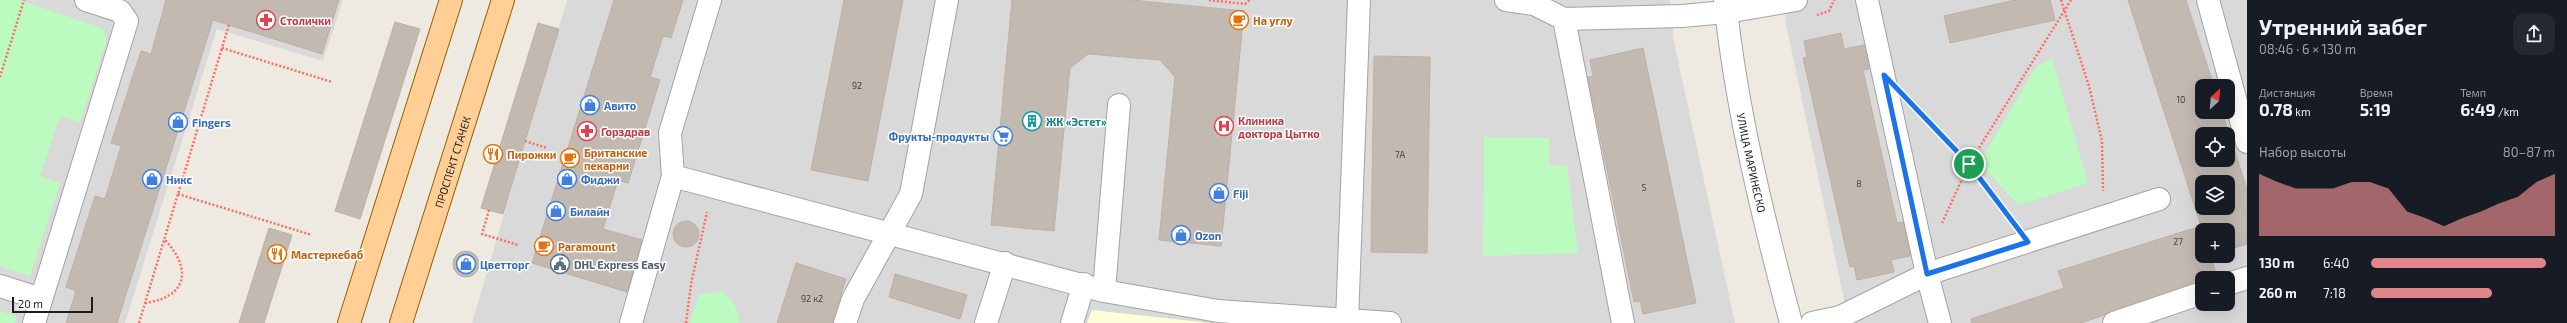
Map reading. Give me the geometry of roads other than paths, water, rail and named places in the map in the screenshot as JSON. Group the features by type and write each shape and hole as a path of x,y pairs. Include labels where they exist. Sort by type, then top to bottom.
{"main road":[{"path":"349,323 451,0"},
{"name":"ПРОСПЕКТ СТАЧЕК","path":"401,323 503,0"}],"street":[{"path":"34,323 127,21 120,11 86,0"},
{"path":"631,323 673,176 670,133 710,0"},
{"path":"845,323 853,299 911,194 947,0"},
{"path":"1347,321 1359,0"},
{"path":"1506,0 1534,2 1564,19 1796,0"},
{"path":"1867,0 1927,274 1940,323"},
{"path":"2208,0 2247,142"},
{"name":"УЛИЦА МАРИНЕСКО","path":"1726,6 1750,158 1765,226 1791,323"},
{"path":"1564,19 1623,323"},
{"path":"1104,291 1119,105"},
{"path":"673,176 888,234 1084,284 1104,291 1218,311 1390,323"},
{"path":"1812,323 1840,317 1927,274 2159,199"},
{"path":"986,323 1005,263"},
{"path":"2235,282 2247,278"},
{"path":"1072,323 1084,284"},
{"path":"0,286 41,299"},
{"path":"2114,323 2195,295"}],"place":[{"name":"Столички","path":"266,20"},
{"name":"На углу","path":"1239,20"},
{"name":"Авито","path":"590,105"},
{"name":"ЖК «Эстет»","path":"1032,121"},
{"name":"Fingers","path":"178,122"},
{"name":"Клиника доктора Цытко","path":"1224,126"},
{"name":"Горздрав","path":"587,131"},
{"name":"Фрукты-продукты","path":"1003,136"},
{"name":"Пирожки","path":"493,154"},
{"name":"Британские пекарни","path":"570,158"},
{"name":"Никс","path":"152,179"},
{"name":"Фиджи","path":"567,179"},
{"name":"Fiji","path":"1219,193"},
{"name":"Билайн","path":"556,211"},
{"name":"Ozon","path":"1181,235"},
{"name":"Paramount","path":"544,246"},
{"name":"Мастеркебаб","path":"277,254"},
{"name":"Цветторг","path":"466,264"},
{"name":"DHL Express Easy","path":"560,264"}]}
